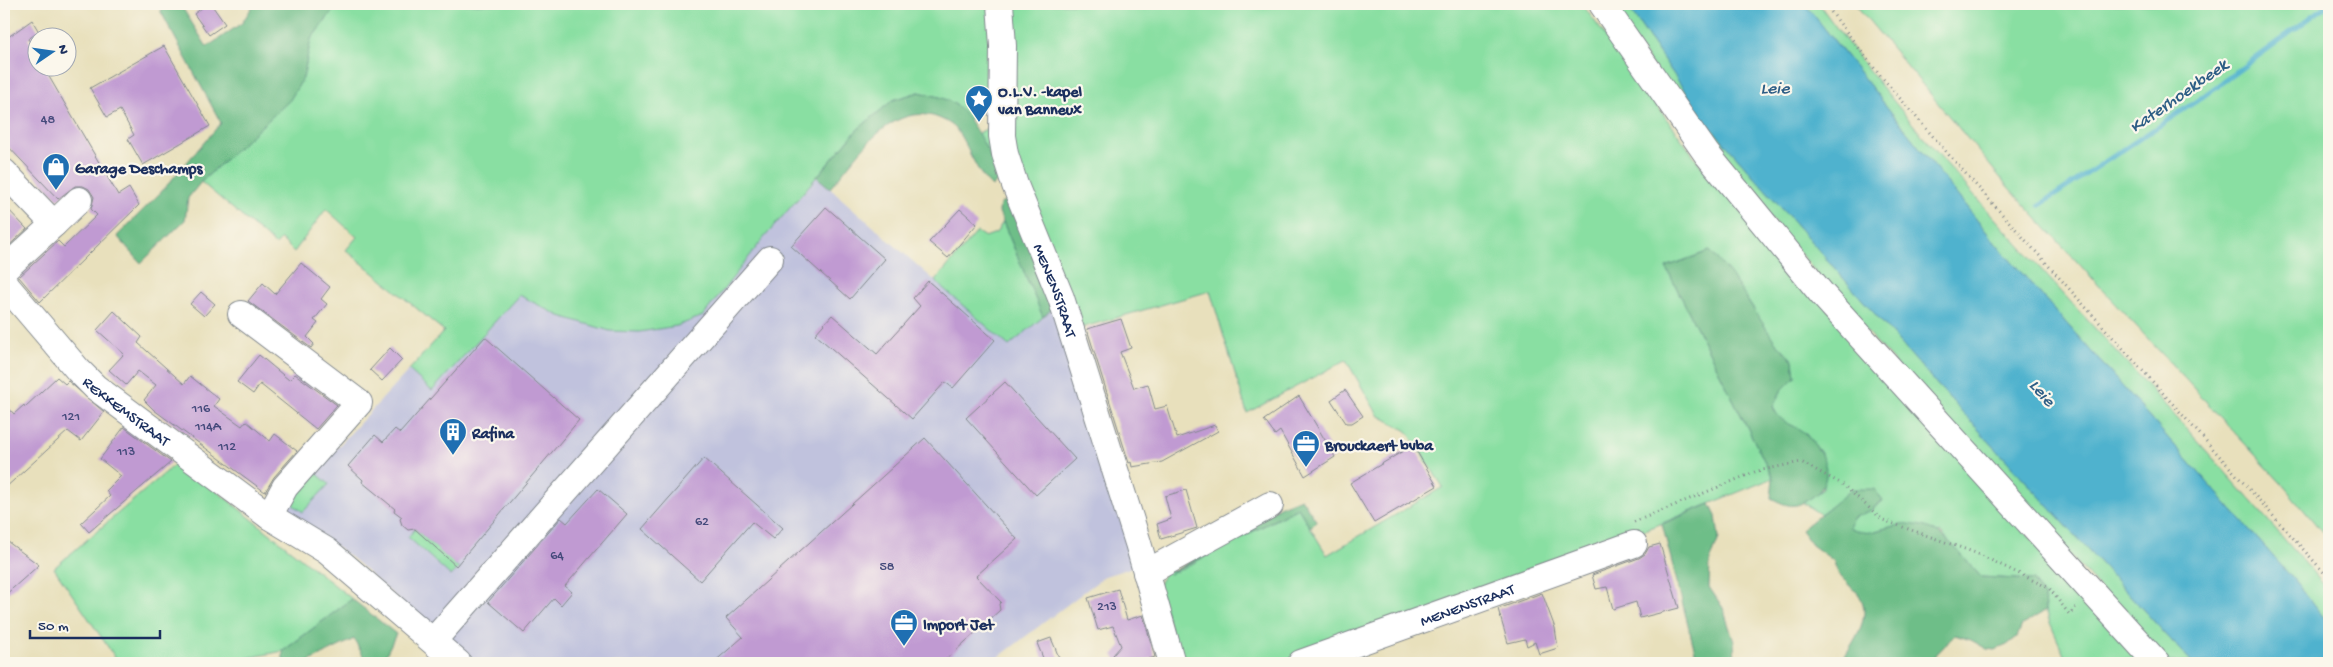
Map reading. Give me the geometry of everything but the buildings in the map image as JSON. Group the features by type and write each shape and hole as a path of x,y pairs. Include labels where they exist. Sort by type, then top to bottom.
{"street":[{"name":"MENENSTRAAT","path":"1000,4 1003,46 1002,136 1005,154 1015,185 1061,298 1172,663"},
{"path":"1602,4 1706,153 1821,293 2157,663"},
{"path":"4,172 54,224"},
{"path":"4,270 79,200"},
{"path":"433,641 770,259"},
{"name":"REKKEMSTRAAT","path":"4,283 78,370 95,387 269,516 328,551 458,663"},
{"path":"241,314 360,403 284,487 269,516"},
{"path":"1146,573 1270,505"},
{"name":"MENENSTRAAT","path":"1301,663 1628,546"}],"path":[{"path":"1825,4 1878,73 1949,155 2329,578"},
{"path":"1628,546 1617,529 1757,471 1801,462 1842,484 1883,520 1976,554 2049,588 2069,614 2082,602"}],"shaded area":[{"path":"817,177 1009,346 1055,306 1136,566 1105,576 991,663 470,663 354,560 283,506 409,370 432,391 519,295 639,332 677,326 703,316 763,239"}],"green space":[{"path":"170,4 180,4 207,47 242,23 254,4 338,4 311,39 303,78 290,100 201,182 188,198 185,220 141,263 117,236 162,191 221,123 160,10"},
{"path":"338,4 994,4 993,104 968,120 956,105 940,97 919,92 893,100 857,130 763,239 703,316 677,326 639,332 610,331 560,316 519,295 432,391 409,370 444,331 346,250 357,237 326,209 294,252 281,239 276,245 201,182 290,99 303,78 311,39"},
{"path":"1008,4 1582,4 1702,167 2142,663 2067,662 2045,611 2044,598 2033,580 1981,577 1941,533 1890,527 1863,534 1849,527 1853,518 1871,510 1883,501 1874,489 1830,507 1820,514 1803,503 1823,489 1821,453 1806,434 1778,418 1773,406 1781,391 1795,377 1793,360 1774,340 1709,251 1666,267 1773,478 1633,535 1434,611 1284,663 1181,663 1158,586 1167,569 1176,572 1298,508 1327,555 1443,487 1407,431 1378,415 1346,360 1247,413 1210,291 1077,329 1013,156"},
{"path":"1609,4 1626,4 1706,122 1933,380 2192,663 2168,663 1847,310 1698,130"},
{"path":"1805,4 1819,4 1880,84 1944,161 2206,450 2329,591 2329,624 2294,580 1996,244"},
{"path":"1855,4 2329,4 2329,540 2282,484 2009,188"},
{"path":"919,92 952,102 963,112 981,139 1001,177 992,187 981,175 961,136 954,127 933,116 916,115 901,119 887,126 874,137 830,188 817,177 857,130 893,100"},
{"path":"988,128 989,132 1001,177 977,134"},
{"path":"1008,199 1055,306 1043,317 999,212 1000,204"},
{"path":"1003,222 1043,317 1009,346 935,281 977,232 985,237 996,233"},
{"path":"1710,251 1730,274 1774,340 1793,360 1795,377 1781,391 1773,407 1780,418 1798,428 1815,445 1826,471 1825,480 1821,488 1815,495 1800,504 1788,505 1771,498 1773,478 1666,267"},
{"path":"179,461 352,599 283,651 223,663 119,663 54,568"},
{"path":"315,472 329,484 303,512 288,501"},
{"path":"1852,489 1874,489 1883,500 1871,510 1853,518 1849,527 1855,530 1873,532 1906,524 1932,530 1943,536 1981,577 2033,580 2044,598 2045,611 2022,625 2017,637 2007,645 1995,650 1987,649 1971,640 1955,635 1928,663 1841,663 1857,636 1864,617 1864,607 1861,598 1839,574 1834,561 1812,545 1801,530"},
{"path":"1301,498 1317,522 1310,527 1298,508 1169,574 1279,507"},
{"path":"1710,504 1716,516 1719,538 1710,561 1709,587 1723,608 1734,642 1735,663 1698,663 1662,524"},
{"path":"415,529 459,568 451,576 408,537"},
{"path":"352,599 396,634 382,663 367,663 354,639 306,663 283,663 283,651"}],"water":[{"name":"Leie","path":"1626,4 1805,4 1996,244 2294,580 2329,624 2329,663 2192,663 1933,380 1706,122"}],"waterway":[{"name":"Katerhoekbeek","path":"2040,205 2198,100 2329,4"}],"place":[{"name":"O.L.V. -kapel van Banneux","path":"979,123"},
{"name":"Garage Deschamps","path":"56,191"},
{"name":"Rafina","path":"453,456"},
{"name":"Brouckaert bvba","path":"1306,468"},
{"name":"Import Jet","path":"904,647"}]}
